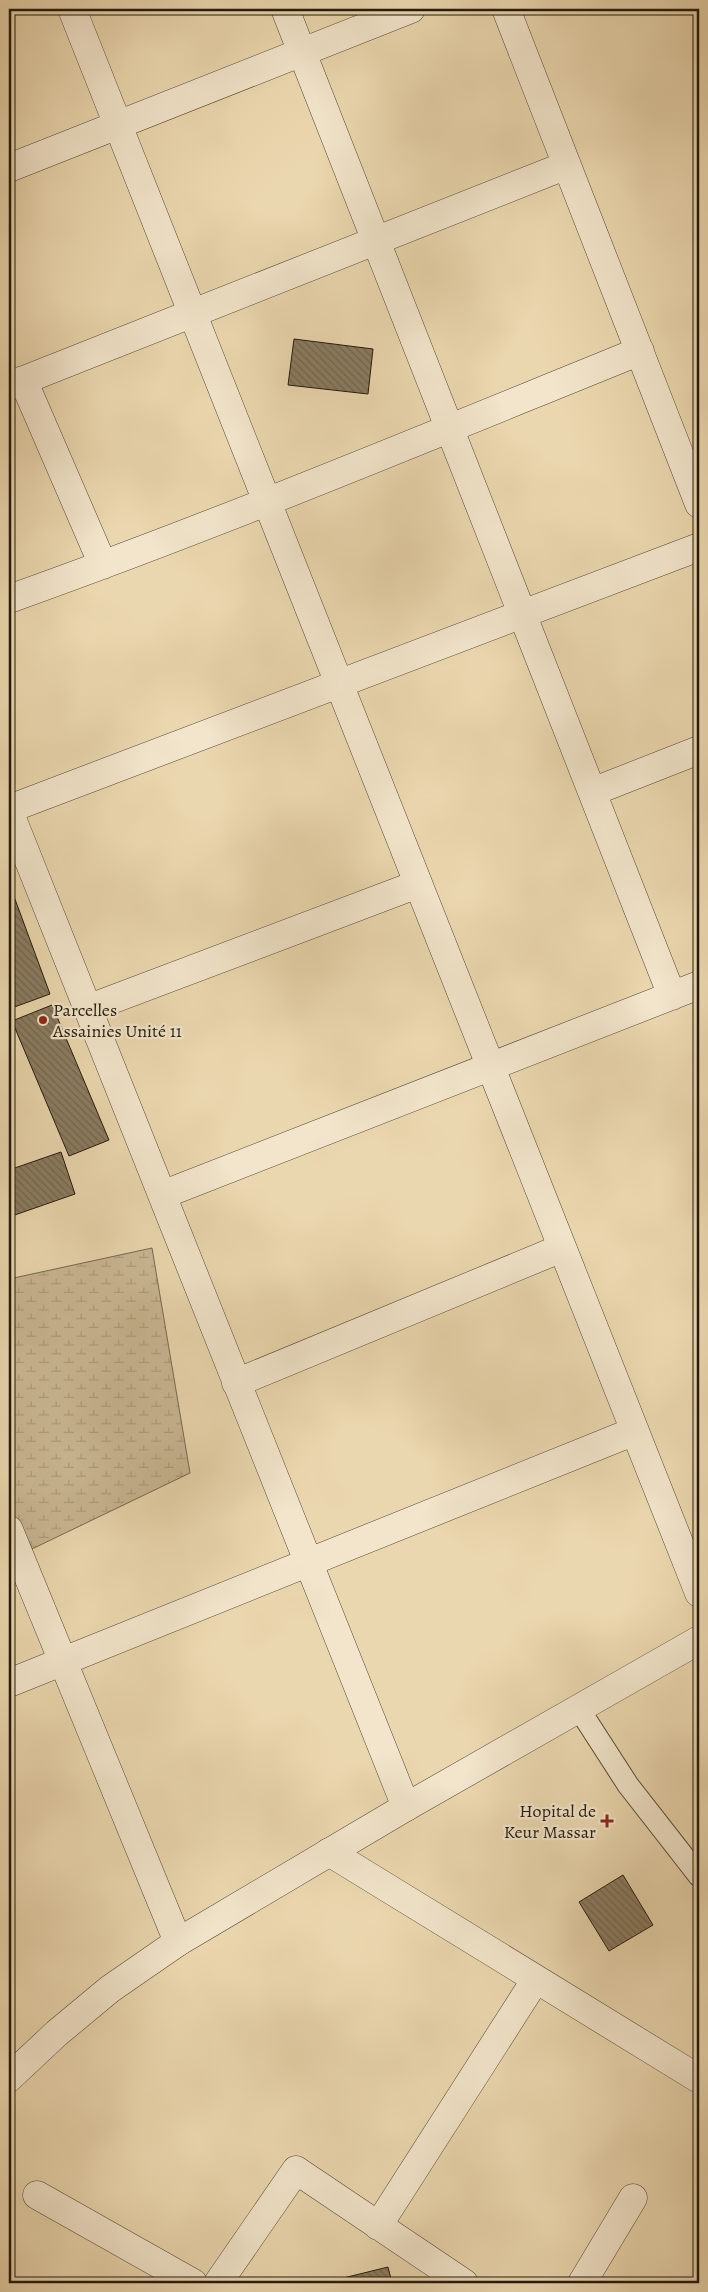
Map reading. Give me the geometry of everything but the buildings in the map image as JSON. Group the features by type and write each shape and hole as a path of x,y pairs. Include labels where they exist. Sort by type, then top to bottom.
{"street":[{"path":"72,9 699,1594"},
{"path":"285,9 672,996"},
{"path":"9,168 411,9"},
{"path":"506,9 699,504"},
{"path":"103,565 16,383 567,165"},
{"path":"9,598 103,565 267,502 640,351"},
{"path":"406,1807 9,810 699,547"},
{"path":"592,792 699,750"},
{"path":"88,1009 418,884"},
{"path":"162,1195 699,985"},
{"path":"236,1383 562,1248"},
{"path":"9,1683 635,1431"},
{"path":"9,1530 178,1942"},
{"path":"9,2078 57,2033 110,1989 178,1942 406,1807 699,1640"},
{"path":"329,1852 699,2079"},
{"path":"378,2226 536,1979"},
{"path":"218,2283 296,2170 457,2281"},
{"path":"37,2195 193,2283"},
{"path":"582,2283 633,2198"}],"lane":[{"path":"579,1709 628,1786 699,1876"}],"green space":[{"path":"152,1248 190,1473 9,1560 9,1279"}],"place":[{"name":"Parcelles Assainies Unité 11","path":"43,1020"},
{"name":"Hopital de Keur Massar","path":"607,1821"}]}
